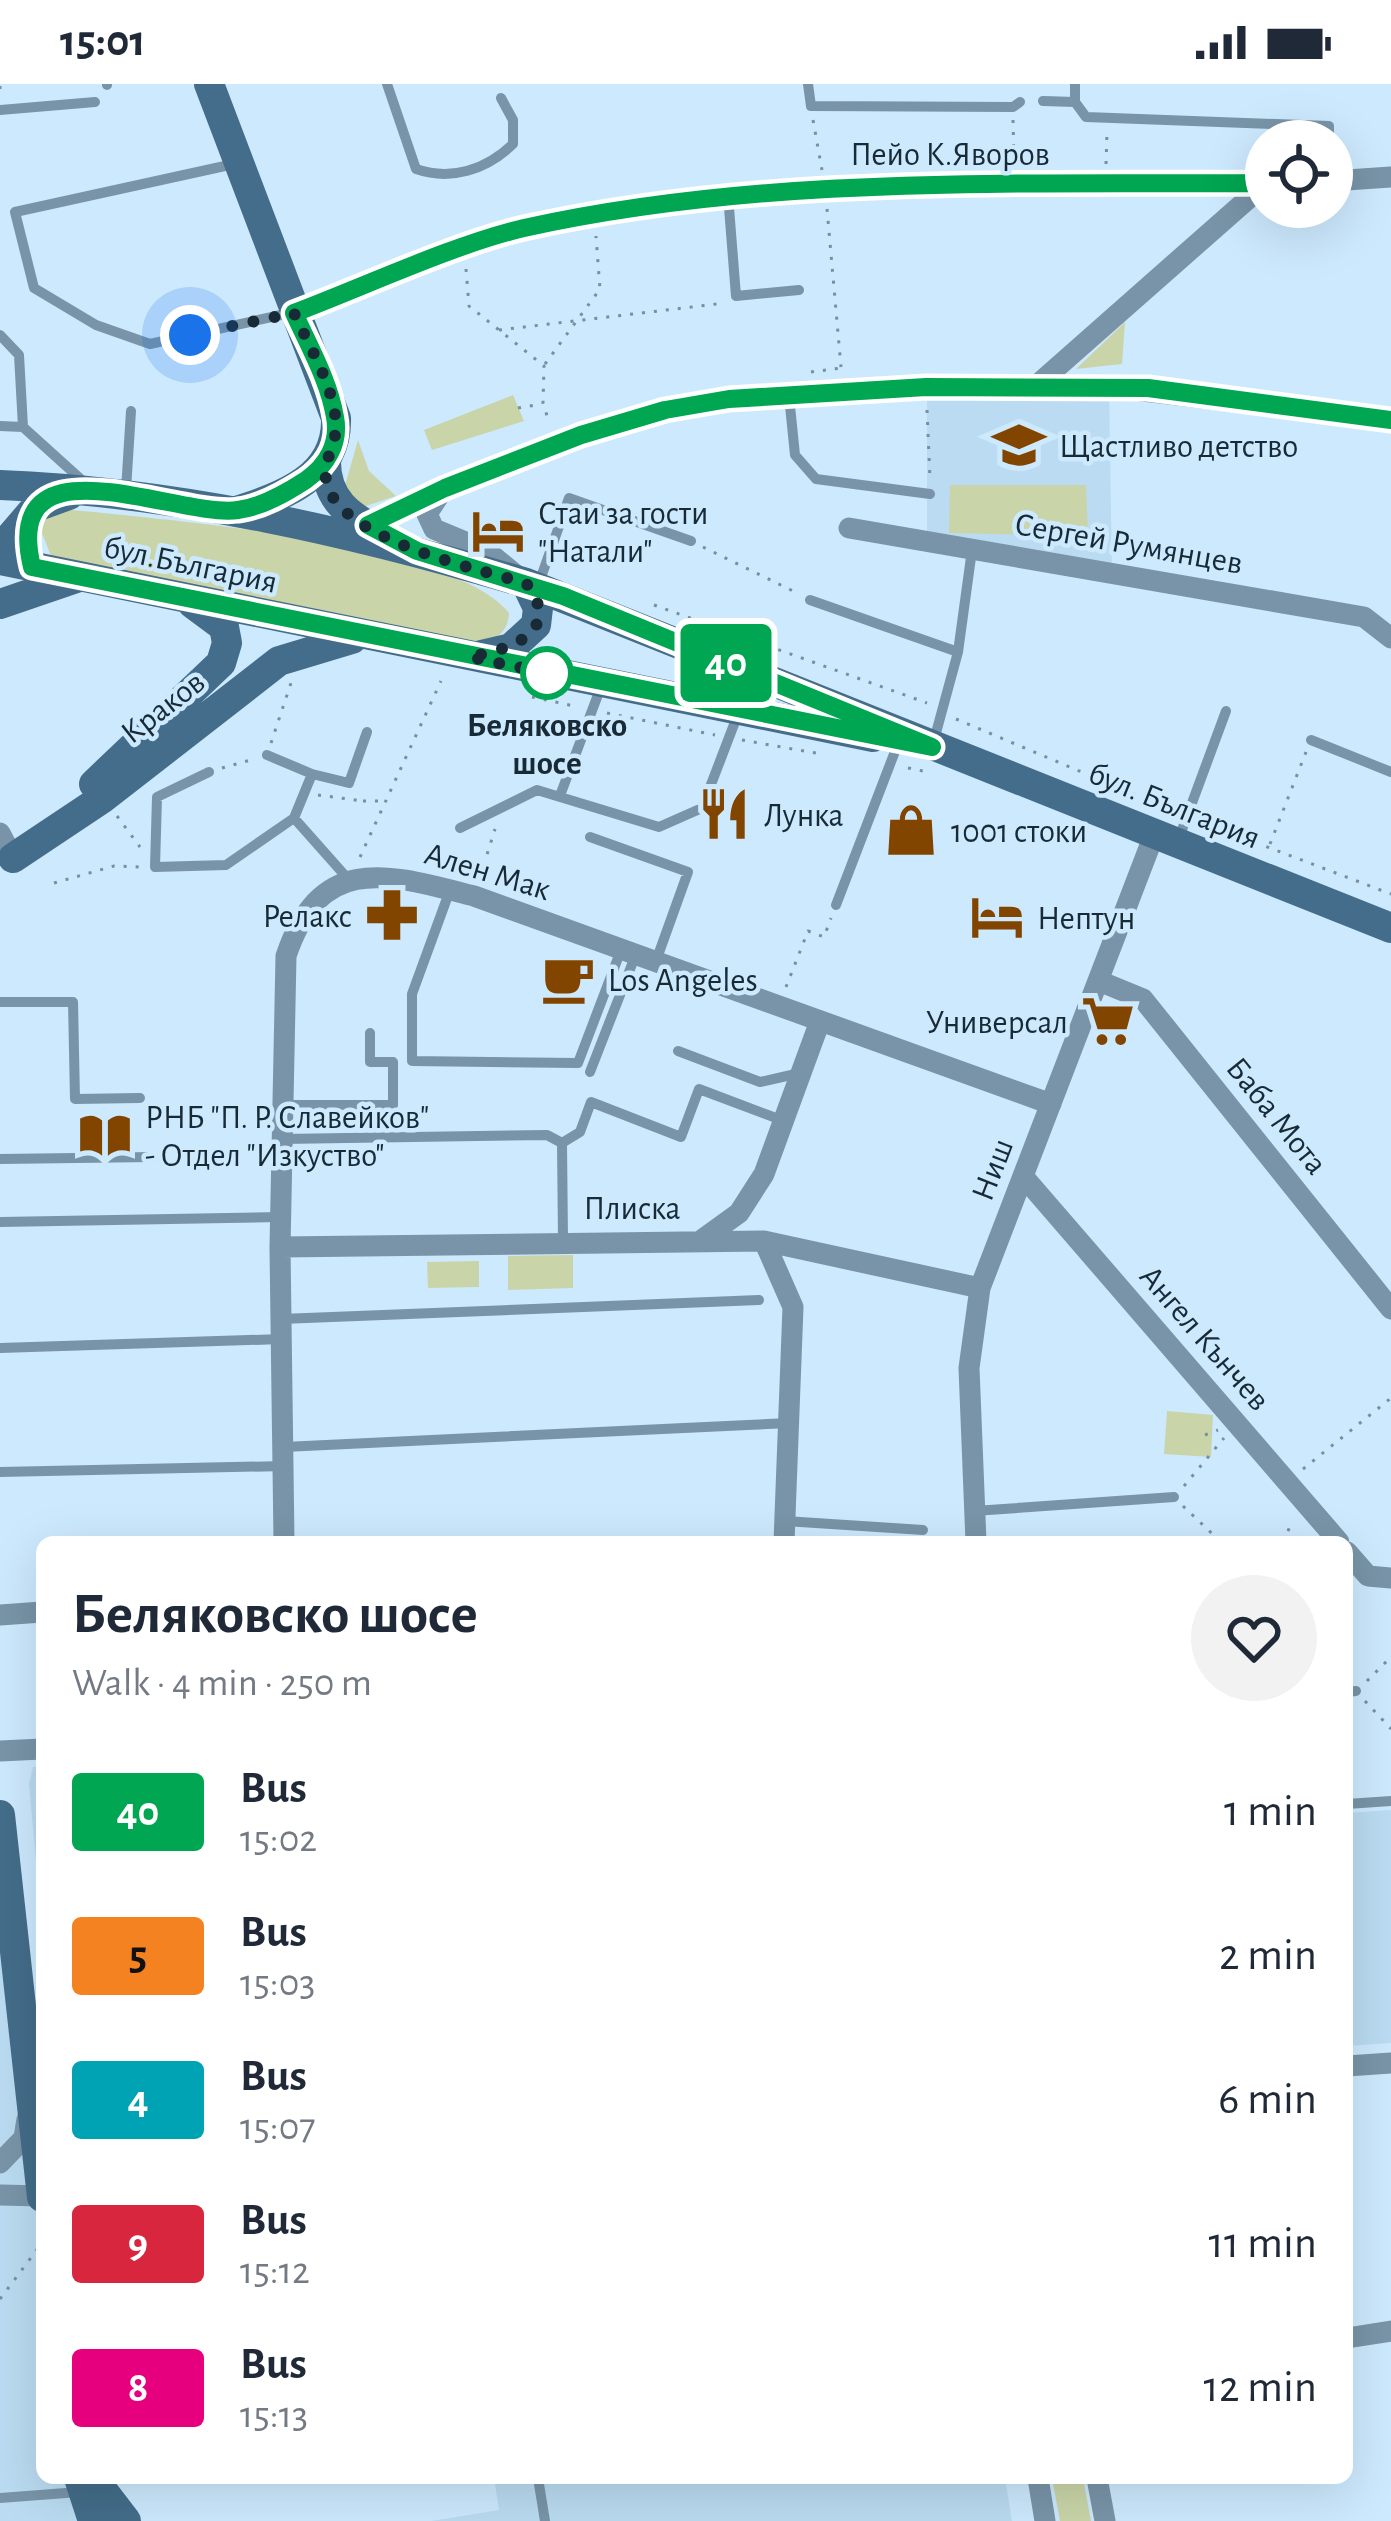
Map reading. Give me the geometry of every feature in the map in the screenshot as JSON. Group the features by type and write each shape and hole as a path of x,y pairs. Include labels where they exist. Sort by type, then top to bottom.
{"main road":[{"path":"211,85 336,418 326,462 335,499 359,530"},
{"path":"236,511 284,494 326,462"},
{"name":"бул.България","path":"0,485 92,489 359,530"},
{"path":"0,549 36,507 92,489"},
{"path":"32,567 27,530 36,507"},
{"name":"бул. България","path":"359,530 532,585 930,759 1264,862 1391,928"},
{"name":"бул.България","path":"0,560 366,636"},
{"path":"0,604 80,577"},
{"path":"469,657 526,640 536,625 538,608 532,585"},
{"name":"Краков","path":"4,856 221,663 227,643 224,627 183,598"},
{"name":"бул. България","path":"366,636 469,657 597,697 930,759"},
{"name":"Краков","path":"4,856 103,798 266,670 301,653 366,636"},
{"path":"0,1815 3,1884 36,2146"},
{"path":"86,2499 126,2521"}],"street":[{"path":"1353,181 1385,180"},
{"name":"Пейо К.Яворов","path":"294,313 518,230 728,195 825,187 1245,183"},
{"path":"1037,385 1245,202"},
{"path":"359,530 445,488 581,435 665,410 789,393 1037,385 1148,388 1391,421"},
{"path":"445,488 428,514 434,530 487,551 532,585"},
{"name":"Сергей Румянцев","path":"849,528 1364,617 1391,638"},
{"path":"1364,617 1391,608"},
{"name":"Ниш","path":"976,1536 969,1369 980,1288 1099,981 1173,832"},
{"name":"Ален Мак","path":"349,880 410,879 474,896 1051,1104"},
{"path":"284,1536 280,1217 286,956 298,922 316,896 349,880"},
{"name":"Баба Мота","path":"1099,981 1143,999 1391,1309"},
{"path":"703,1239 739,1213 764,1174 820,1021"},
{"name":"Ангел Кънчев","path":"1023,1176 1334,1536"},
{"path":"764,1240 793,1307 785,1532"},
{"name":"Плиска","path":"280,1247 764,1240 980,1288"},
{"path":"1353,1559 1368,1576 1391,1578"},
{"path":"0,1615 36,1612"},
{"path":"0,1751 36,1749"},
{"path":"1353,2066 1391,2063"},
{"path":"0,2163 24,2138 30,2095"},
{"path":"0,2195 36,2196"},
{"path":"1353,2337 1391,2331"},
{"path":"1039,2484 1045,2521"},
{"path":"1098,2484 1105,2521"}],"lane":[{"path":"387,84 416,170 440,178 494,162 513,145 513,120 501,98"},
{"path":"808,84 811,106 1016,104"},
{"path":"1075,84 1075,102 1086,117 1245,123"},
{"path":"1043,101 1075,102"},
{"path":"0,110 95,102"},
{"path":"237,163 15,212 34,288 96,325 150,344 294,313"},
{"path":"728,195 736,296 799,290"},
{"path":"0,335 19,356 23,427"},
{"path":"789,393 795,455 816,478 930,494"},
{"path":"125,494 131,411"},
{"path":"0,426 23,427 92,489"},
{"path":"532,585 569,498 691,541"},
{"path":"930,759 958,652 972,548"},
{"path":"810,599 958,652"},
{"path":"561,793 597,697"},
{"path":"1173,832 1226,712"},
{"path":"460,829 537,790 561,793 659,827 702,808 734,724"},
{"path":"267,755 349,783 367,733"},
{"path":"1311,740 1391,772"},
{"path":"836,905 895,753"},
{"path":"209,772 158,796 155,868 226,865 294,818 311,773"},
{"path":"294,818 349,880"},
{"path":"450,890 412,994 412,1061 578,1063 688,872 590,836"},
{"path":"590,1072 638,955"},
{"path":"0,1002 73,1002 75,1099 140,1098"},
{"path":"283,1105 393,1105 393,1062 370,1062 370,1034"},
{"path":"678,1051 760,1082 801,1072"},
{"path":"562,1143 580,1132 591,1102 681,1137 699,1089 784,1120"},
{"path":"282,1139 547,1136 562,1143"},
{"path":"562,1143 563,1240"},
{"path":"0,1159 154,1157"},
{"path":"0,1222 280,1217"},
{"path":"0,1348 759,1300"},
{"path":"0,1472 789,1423"},
{"path":"974,1510 1174,1497"},
{"path":"785,1532 923,1530"},
{"path":"1353,1804 1391,1801"},
{"path":"539,2484 545,2521"},
{"path":"0,2498 86,2499"}],"path":[{"path":"1014,185 1016,104"},
{"path":"811,106 825,187 843,389"},
{"path":"1105,184 1105,175 1116,172 1116,166 1106,165 1107,117"},
{"path":"551,428 542,403 544,366 600,289 595,214"},
{"path":"466,269 470,305 544,366"},
{"path":"499,329 723,304 736,296"},
{"path":"927,397 930,494"},
{"path":"518,408 542,403"},
{"path":"691,541 810,599"},
{"path":"636,599 943,709 967,727 1173,832 1264,862 1391,894"},
{"path":"209,772 267,755 301,653"},
{"path":"349,880 441,681"},
{"path":"532,698 597,697 734,724 821,754"},
{"path":"1264,862 1311,740"},
{"path":"895,753 930,759"},
{"path":"349,783 363,801"},
{"path":"303,796 386,801"},
{"path":"103,798 155,868"},
{"path":"474,896 502,807"},
{"path":"54,883 114,866 155,868"},
{"path":"791,974 808,931 824,937 836,905"},
{"path":"1287,1482 1391,1398"},
{"path":"1215,1536 1174,1497 1237,1423"},
{"path":"1209,1435 1209,1456"},
{"path":"1353,1690 1391,1657"},
{"path":"1353,1692 1391,1730"},
{"path":"0,2300 36,2251"}],"shaded area":[{"name":"Щастливо детство","path":"927,387 1109,387 1112,573 927,540"},
{"path":"36,1767 36,1862 29,1784"},
{"path":"1391,1810 1391,2043 1353,2046 1353,1813"},
{"path":"0,1884 36,2152 36,2484 79,2484 81,2521 0,2521"},
{"path":"495,2484 1006,2484 1012,2521 431,2521 499,2510"}],"green space":[{"path":"1125,322 1122,364 1076,369"},
{"path":"513,395 524,421 432,450 424,430"},
{"path":"358,440 369,471 396,496 363,507 344,489"},
{"path":"950,485 1086,485 1088,536 949,533"},
{"path":"63,509 230,527 368,551 477,588 509,613 508,621 497,637 470,647 51,556 40,528 46,516"},
{"path":"573,1255 573,1288 508,1290 508,1256"},
{"path":"479,1261 479,1287 428,1288 427,1262"},
{"path":"1167,1411 1213,1415 1211,1457 1164,1454"},
{"path":"1053,2484 1084,2484 1091,2521 1060,2521"}],"bus line":[{"name":"40","path":"1245,183 825,187 661,201 518,230 294,313 336,418 333,445 326,462 313,475 274,499 236,511 92,489 50,500 36,507 29,519 32,567 932,747 563,596 417,551 368,525 445,488 581,435 665,410 729,399 843,389 1148,388 1391,420"}],"place":[{"name":"Щастливо детство","path":"1019,445"},
{"name":"Стаи за гости \"Натали\"","path":"498,531"},
{"name":"Беляковско шосе","path":"547,673"},
{"name":"Лунка","path":"724,814"},
{"name":"1001 стоки","path":"911,830"},
{"name":"Релакс","path":"392,915"},
{"name":"Нептун","path":"997,917"},
{"name":"Los Angeles","path":"568,979"},
{"name":"Универсал","path":"1108,1021"},
{"name":"РНБ \"П. Р. Славейков\" - Отдел \"Изкуство\"","path":"105,1135"}],"route":[{"path":"190,335 294,313 336,418 326,462 326,479 335,499 352,516 417,551 526,583 538,608 536,625 526,640 500,652 469,657 547,673"}]}
